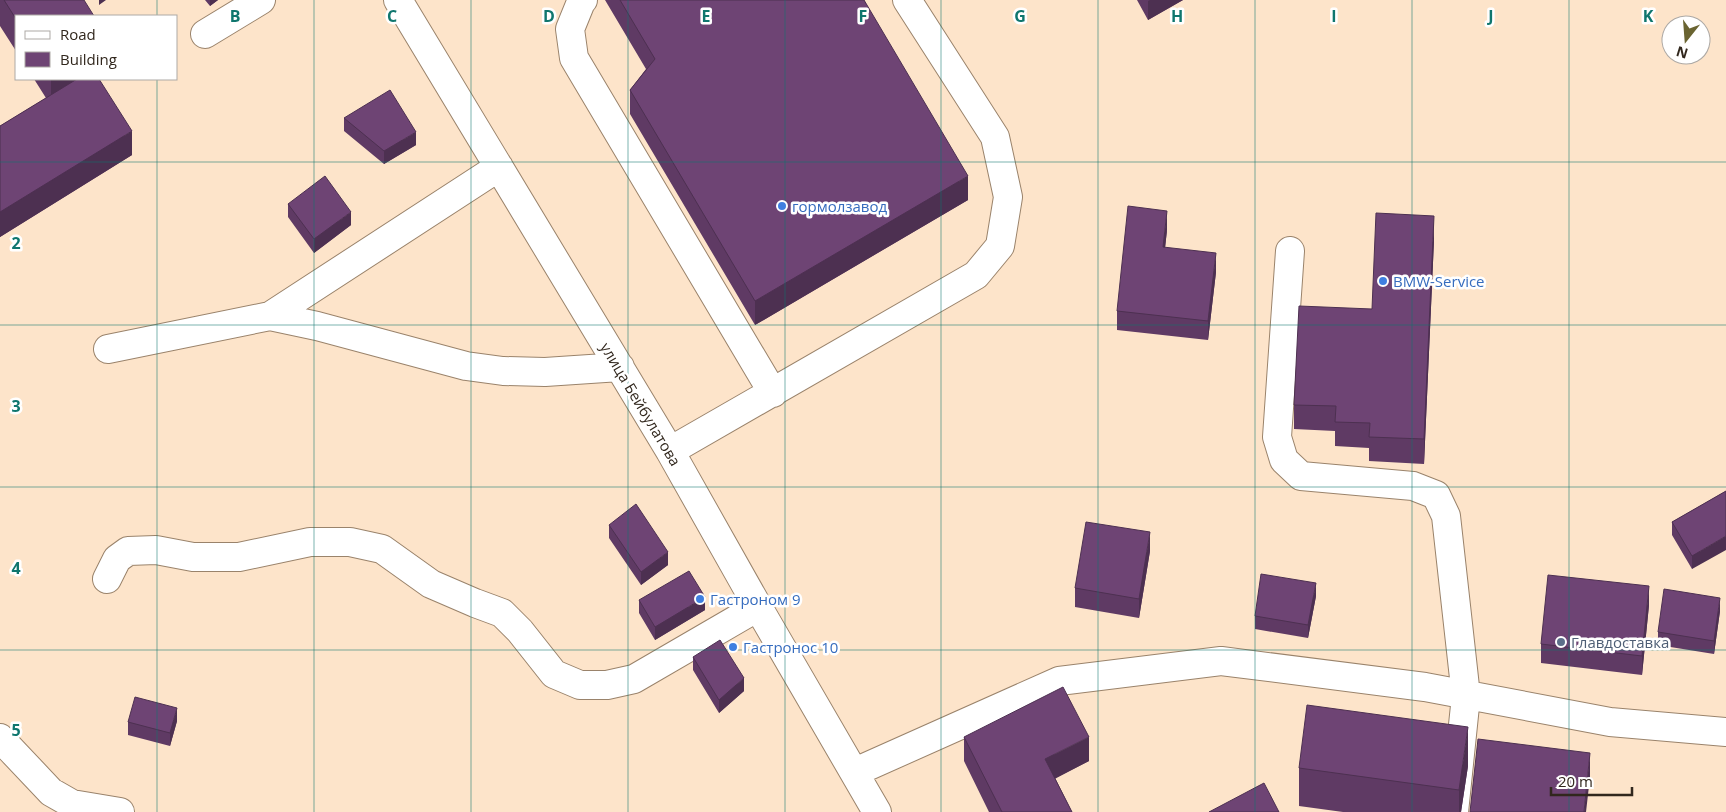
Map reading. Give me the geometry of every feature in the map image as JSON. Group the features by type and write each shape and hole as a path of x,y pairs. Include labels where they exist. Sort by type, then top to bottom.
{"street":[{"path":"205,34 261,0"},
{"name":"улица Бейбулатова","path":"398,0 670,451 758,607 855,772 868,809"},
{"path":"583,0 570,29 574,58 773,393"},
{"path":"670,451 976,276 1000,246 1008,197 995,138 907,0"},
{"path":"108,349 270,316 499,167"},
{"path":"1290,251 1277,437 1284,460 1301,476 1413,486 1436,495 1446,516 1466,696 1454,812"},
{"path":"270,316 317,326 466,366 503,371 545,372 620,367"},
{"path":"107,579 117,559 128,551 156,550 193,557 239,557 310,542 350,542 382,549 431,584 502,613 520,631 554,674 580,685 607,685 634,679 758,607"},
{"path":"855,772 1059,681 1221,661 1425,687 1610,722 1726,732"},
{"path":"0,738 51,792 72,804 120,812"}],"building":[{"path":"4,0 84,0 93,15 15,15 15,17"},
{"path":"620,0 864,0 968,176 755,301 630,90 655,59"},
{"path":"75,80 100,80 132,131 0,212 0,126"},
{"path":"390,90 416,132 384,151 344,118"},
{"path":"325,176 351,212 314,239 288,204"},
{"path":"1128,206 1167,211 1163,247 1216,253 1208,321 1117,311"},
{"path":"1376,213 1434,216 1424,439 1369,437 1370,423 1335,422 1336,406 1294,405 1299,306 1372,309"},
{"path":"1726,491 1726,536 1692,556 1672,522"},
{"path":"636,504 668,552 641,572 609,525"},
{"path":"1086,522 1150,532 1139,599 1075,588"},
{"path":"689,571 705,597 655,627 639,600"},
{"path":"1261,574 1316,583 1308,625 1255,616"},
{"path":"1548,575 1649,586 1642,656 1541,644"},
{"path":"1664,589 1720,598 1714,641 1658,632"},
{"path":"720,640 744,678 719,700 693,657"},
{"path":"1063,687 1089,737 1045,759 1072,812 1002,812 964,737"},
{"path":"135,697 177,708 170,733 128,722"},
{"path":"1307,705 1468,727 1459,790 1299,768"},
{"path":"1478,739 1590,753 1584,812 1470,812"},
{"path":"1264,783 1279,812 1209,812"}],"place":[{"name":"гормолзавод","path":"782,206"},
{"name":"BMW-Service","path":"1383,281"},
{"name":"Гастроном 9","path":"700,599"},
{"name":"Главдоставка","path":"1561,642"},
{"name":"Гастронос 10","path":"733,647"}]}
